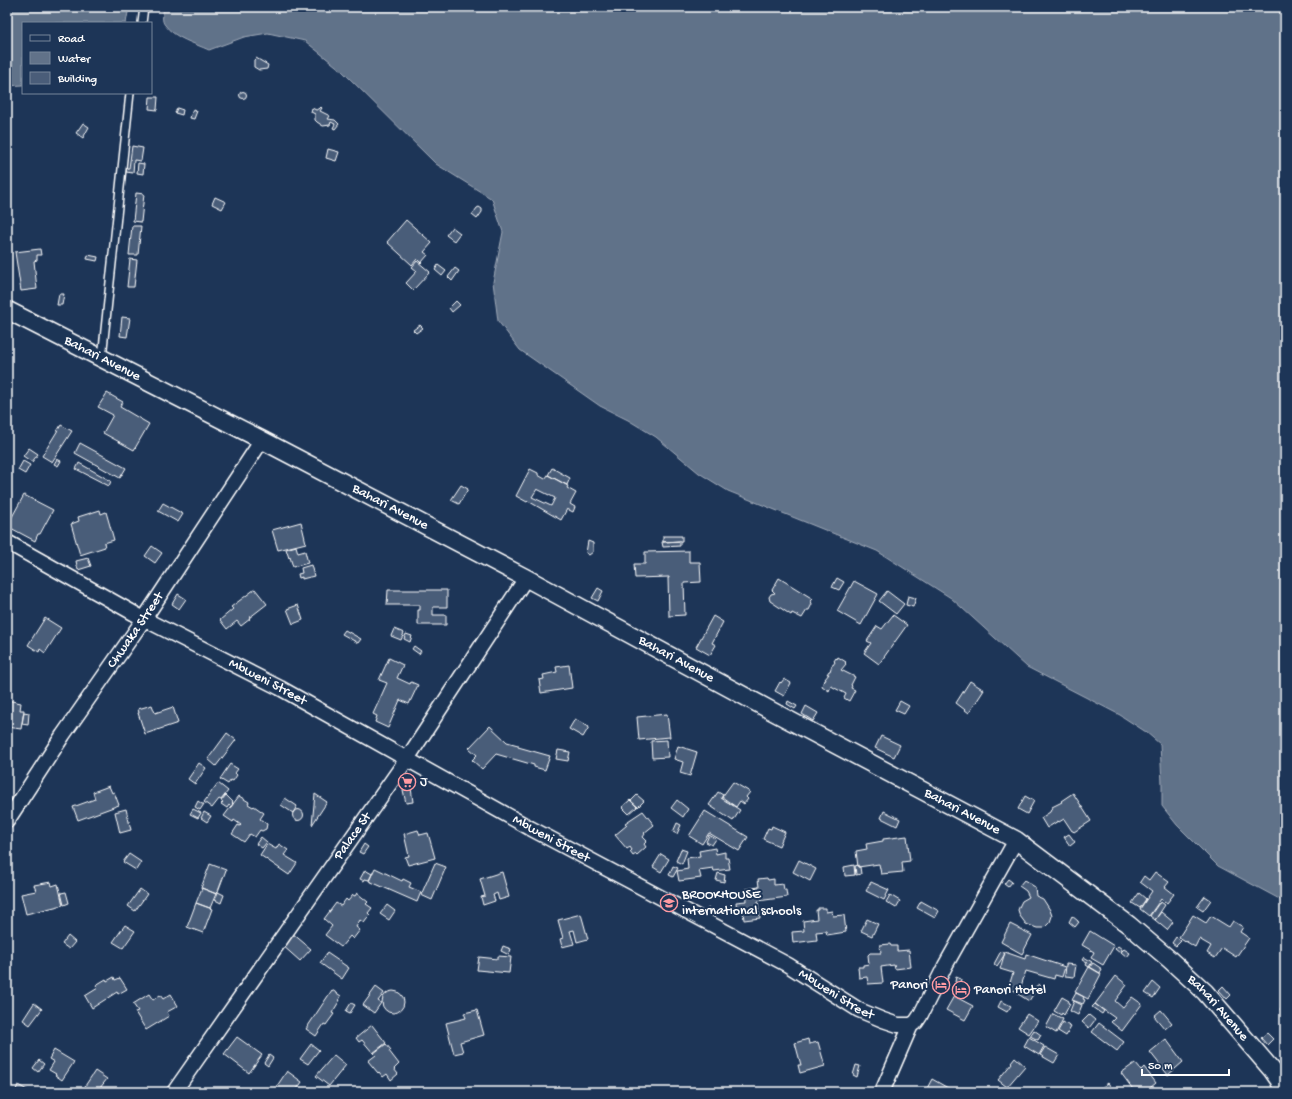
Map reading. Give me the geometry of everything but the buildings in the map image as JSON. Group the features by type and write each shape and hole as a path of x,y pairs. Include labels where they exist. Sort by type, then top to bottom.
{"street":[{"name":"Bahari Avenue","path":"7,310 262,440 526,578 770,710 1016,840 1129,925 1205,992 1272,1070 1279,1080 1284,1092"},
{"name":"Chwaka Street","path":"7,820 63,735 144,619 262,440"},
{"name":"Mbweni Street","path":"7,542 144,619 280,688 530,828 788,965 860,1010 898,1025 911,1025"},
{"name":"Palace St","path":"174,1092 407,759 526,578"},
{"path":"882,1092 911,1025 916,1022 920,1016 945,966 1016,840"}],"lane":[{"path":"142,22 144,7"},
{"path":"102,358 130,94"}],"water":[{"path":"7,7 129,7 126,22 22,22 22,85 7,86"},
{"path":"164,7 1285,7 1285,902 1218,866 1177,825 1162,806 1160,744 1146,732 1120,715 1027,667 951,598 877,551 728,491 699,473 656,437 628,420 600,406 520,350 498,321 493,282 503,232 492,199 436,164 341,70 305,41 268,33 244,37 209,50 179,37 169,30 163,21"}],"place":[{"name":"J","path":"407,782"},
{"name":"BROOKHOUSE international schools","path":"669,903"},
{"name":"Panori","path":"941,985"},
{"name":"Panori Hotel","path":"961,990"}]}
